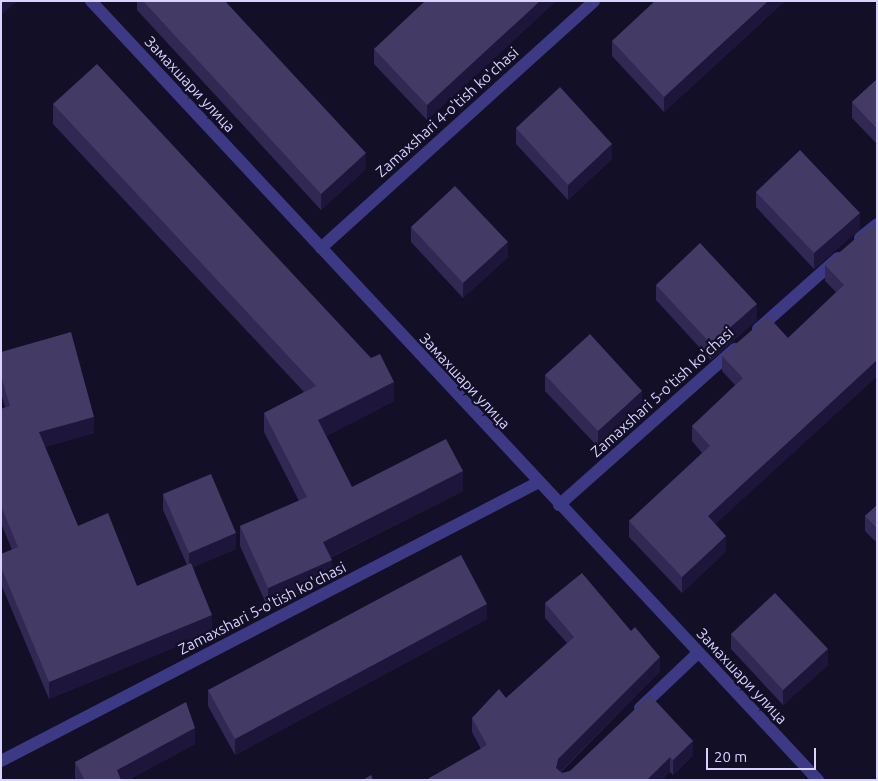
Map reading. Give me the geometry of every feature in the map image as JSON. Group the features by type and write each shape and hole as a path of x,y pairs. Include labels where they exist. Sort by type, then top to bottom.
{"street":[{"name":"Замахшари улица","path":"91,1 537,483 818,780"},
{"name":"Zamaxshari 4-o'tish ko'chasi","path":"321,248 594,1"},
{"name":"Zamaxshari 5-o'tish ko'chasi","path":"559,505 877,224"},
{"name":"Zamaxshari 5-o'tish ko'chasi","path":"1,761 537,483"},
{"path":"627,720 698,653"}],"building":[{"path":"143,1 225,1 366,153 321,194"},
{"path":"425,1 540,1 427,105 374,49"},
{"path":"655,1 768,1 664,97 612,41"},
{"path":"97,64 371,358 380,354 394,382 318,420 352,487 446,439 463,471 323,542 332,560 268,588 240,526 307,497 264,413 316,386 53,104"},
{"path":"877,79 877,129 852,102"},
{"path":"560,87 612,144 568,185 516,128"},
{"path":"800,150 860,213 814,253 756,192"},
{"path":"455,186 508,242 463,283 411,227"},
{"path":"871,225 877,231 877,360 708,516 726,536 682,577 629,521 710,446 692,426 743,378 722,356 768,316 788,338 844,285 825,265"},
{"path":"700,243 757,304 711,344 656,285"},
{"path":"71,332 94,417 39,432 78,526 108,513 137,586 191,563 212,615 49,682 1,567 1,554 18,547 1,506 1,409 10,406 1,376 1,352"},
{"path":"590,334 642,391 598,431 545,375"},
{"path":"211,474 236,533 189,553 163,494"},
{"path":"877,505 877,528 865,516"},
{"path":"461,555 487,604 235,739 208,690"},
{"path":"582,573 631,631 635,627 660,657 558,759 556,768 562,773 570,771 650,695 693,741 673,760 670,757 647,780 426,780 487,745 472,718 499,689 506,698 574,637 545,603"},
{"path":"775,593 828,649 783,690 731,634"},
{"path":"186,702 195,728 117,770 121,780 85,780 75,762"},
{"path":"371,775 373,780 363,780"}]}
